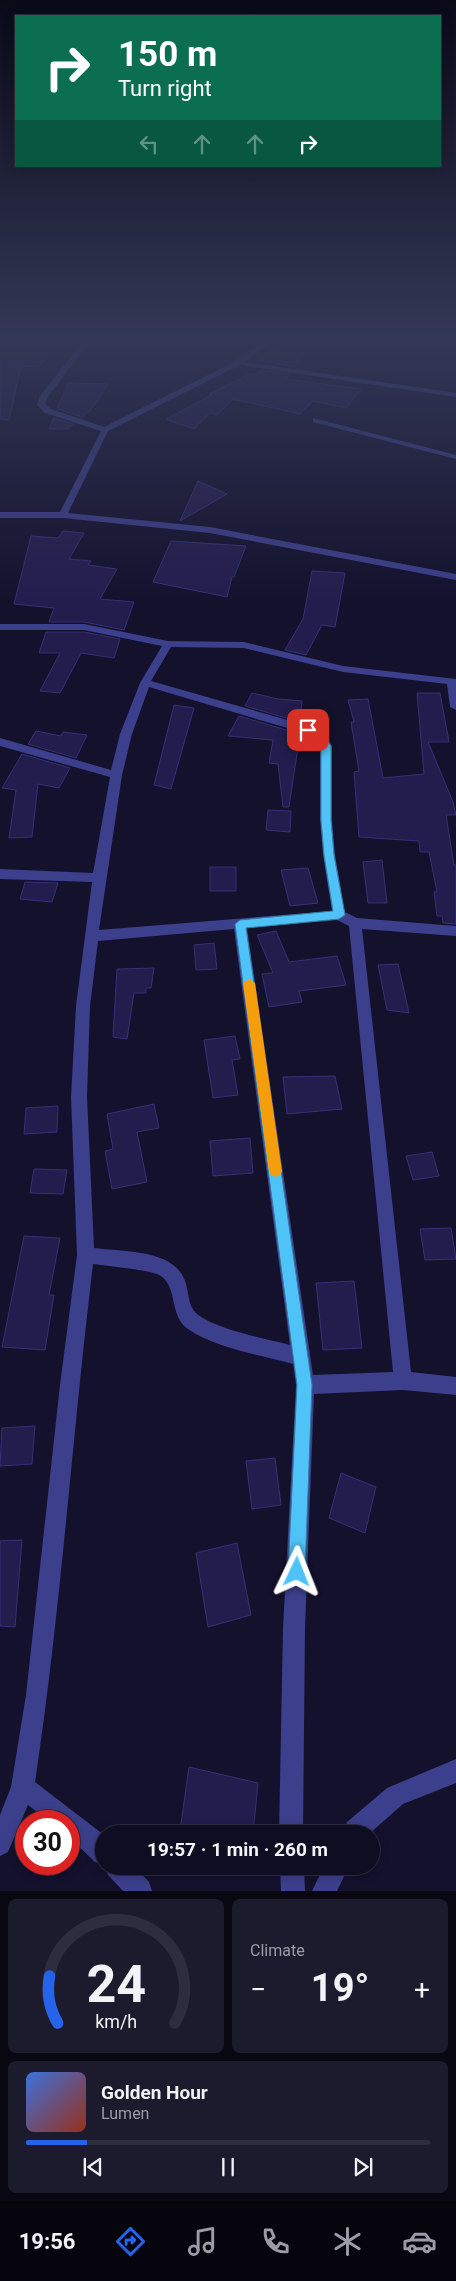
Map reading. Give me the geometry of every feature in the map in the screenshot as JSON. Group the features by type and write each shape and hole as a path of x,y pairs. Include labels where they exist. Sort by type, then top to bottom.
{"street":[{"path":"100,428 105,430"},
{"path":"63,515 105,430 109,428"},
{"path":"347,428 456,457"},
{"path":"0,515 63,515 210,530 456,577"},
{"path":"0,627 84,627 168,644 244,645 343,669 454,682 456,708"},
{"path":"0,1844 23,1787 37,1695 69,1384 86,1255 79,1096 84,1006 99,878 116,776 126,734 145,683 168,644"},
{"path":"145,683 308,730 321,736 326,746 329,855 339,915"},
{"path":"0,742 116,776"},
{"path":"0,874 99,878"},
{"path":"91,936 339,915 355,923 456,931"},
{"path":"355,923 403,1381"},
{"path":"240,924 305,1385 294,1628 291,1825"},
{"path":"86,1255 159,1265 168,1268 176,1278 182,1303 189,1319 205,1329 300,1357"},
{"path":"305,1385 403,1381 456,1386"},
{"path":"361,1825 395,1796 456,1771"},
{"path":"23,1787 53,1810"},
{"path":"80,1831 95,1843"},
{"path":"125,1875 140,1891"},
{"path":"292,1875 293,1891"},
{"path":"324,1891 332,1875"}],"building":[{"path":"198,481 227,494 180,521"},
{"path":"63,531 84,533 69,559 91,561 88,565 117,569 100,599 134,602 124,630 84,622 49,622 54,608 14,604 31,536 58,538"},
{"path":"171,541 246,546 234,577 232,577 227,597 153,582"},
{"path":"312,571 345,573 335,627 322,625 306,655 285,650 303,619"},
{"path":"46,632 84,632 120,639 114,658 81,653 60,693 40,691 60,653 39,653"},
{"path":"252,693 278,699 302,701 300,722 245,706"},
{"path":"417,693 440,693 449,742 428,742 453,802 456,815 446,815 454,865 456,865 456,924 443,923 442,916 437,916 434,892 437,892 429,852 420,852 419,841 359,837 354,772 359,771 351,722 354,722 348,700 368,699 383,778 424,774"},
{"path":"174,705 194,708 171,789 154,785"},
{"path":"239,716 300,734 289,807 283,807 278,764 269,763 273,740 228,736"},
{"path":"36,731 61,736 63,732 87,735 76,758 28,744"},
{"path":"22,754 70,768 59,788 38,784 32,837 9,838 16,790 2,788"},
{"path":"268,810 291,811 290,832 266,830"},
{"path":"382,860 387,903 368,903 363,862"},
{"path":"210,867 236,867 236,891 210,891"},
{"path":"308,868 318,903 290,906 281,870"},
{"path":"25,882 58,883 52,902 20,899"},
{"path":"276,931 289,962 337,956 346,985 299,991 302,1002 269,1007 262,974 273,973 257,935"},
{"path":"214,943 217,969 196,970 194,945"},
{"path":"398,964 409,1013 387,1010 378,965"},
{"path":"154,968 151,988 146,988 146,993 134,993 127,1039 113,1037 117,969"},
{"path":"235,1036 240,1059 232,1060 238,1095 213,1098 204,1040"},
{"path":"335,1076 342,1109 287,1114 283,1077"},
{"path":"154,1104 159,1128 137,1132 147,1182 112,1189 105,1151 113,1149 107,1114"},
{"path":"58,1106 57,1132 24,1134 26,1108"},
{"path":"250,1138 253,1173 213,1176 210,1141"},
{"path":"432,1152 439,1176 413,1180 406,1156"},
{"path":"34,1169 67,1170 63,1194 30,1193"},
{"path":"451,1228 456,1259 425,1260 420,1229"},
{"path":"24,1236 60,1238 49,1295 54,1295 45,1350 2,1347"},
{"path":"354,1281 362,1348 323,1350 316,1283"},
{"path":"35,1426 32,1464 0,1466 2,1428"},
{"path":"275,1458 281,1505 252,1509 246,1461"},
{"path":"341,1473 376,1487 365,1533 329,1518"},
{"path":"22,1540 15,1627 0,1626 0,1541"},
{"path":"237,1543 251,1615 208,1627 196,1553"},
{"path":"189,1767 258,1783 254,1825 181,1825"}],"slow traffic":[{"path":"249,983 276,1171"}],"route":[{"path":"297,1572 305,1385 240,924 339,915 329,855 326,820 326,746 321,736 308,730"}]}
